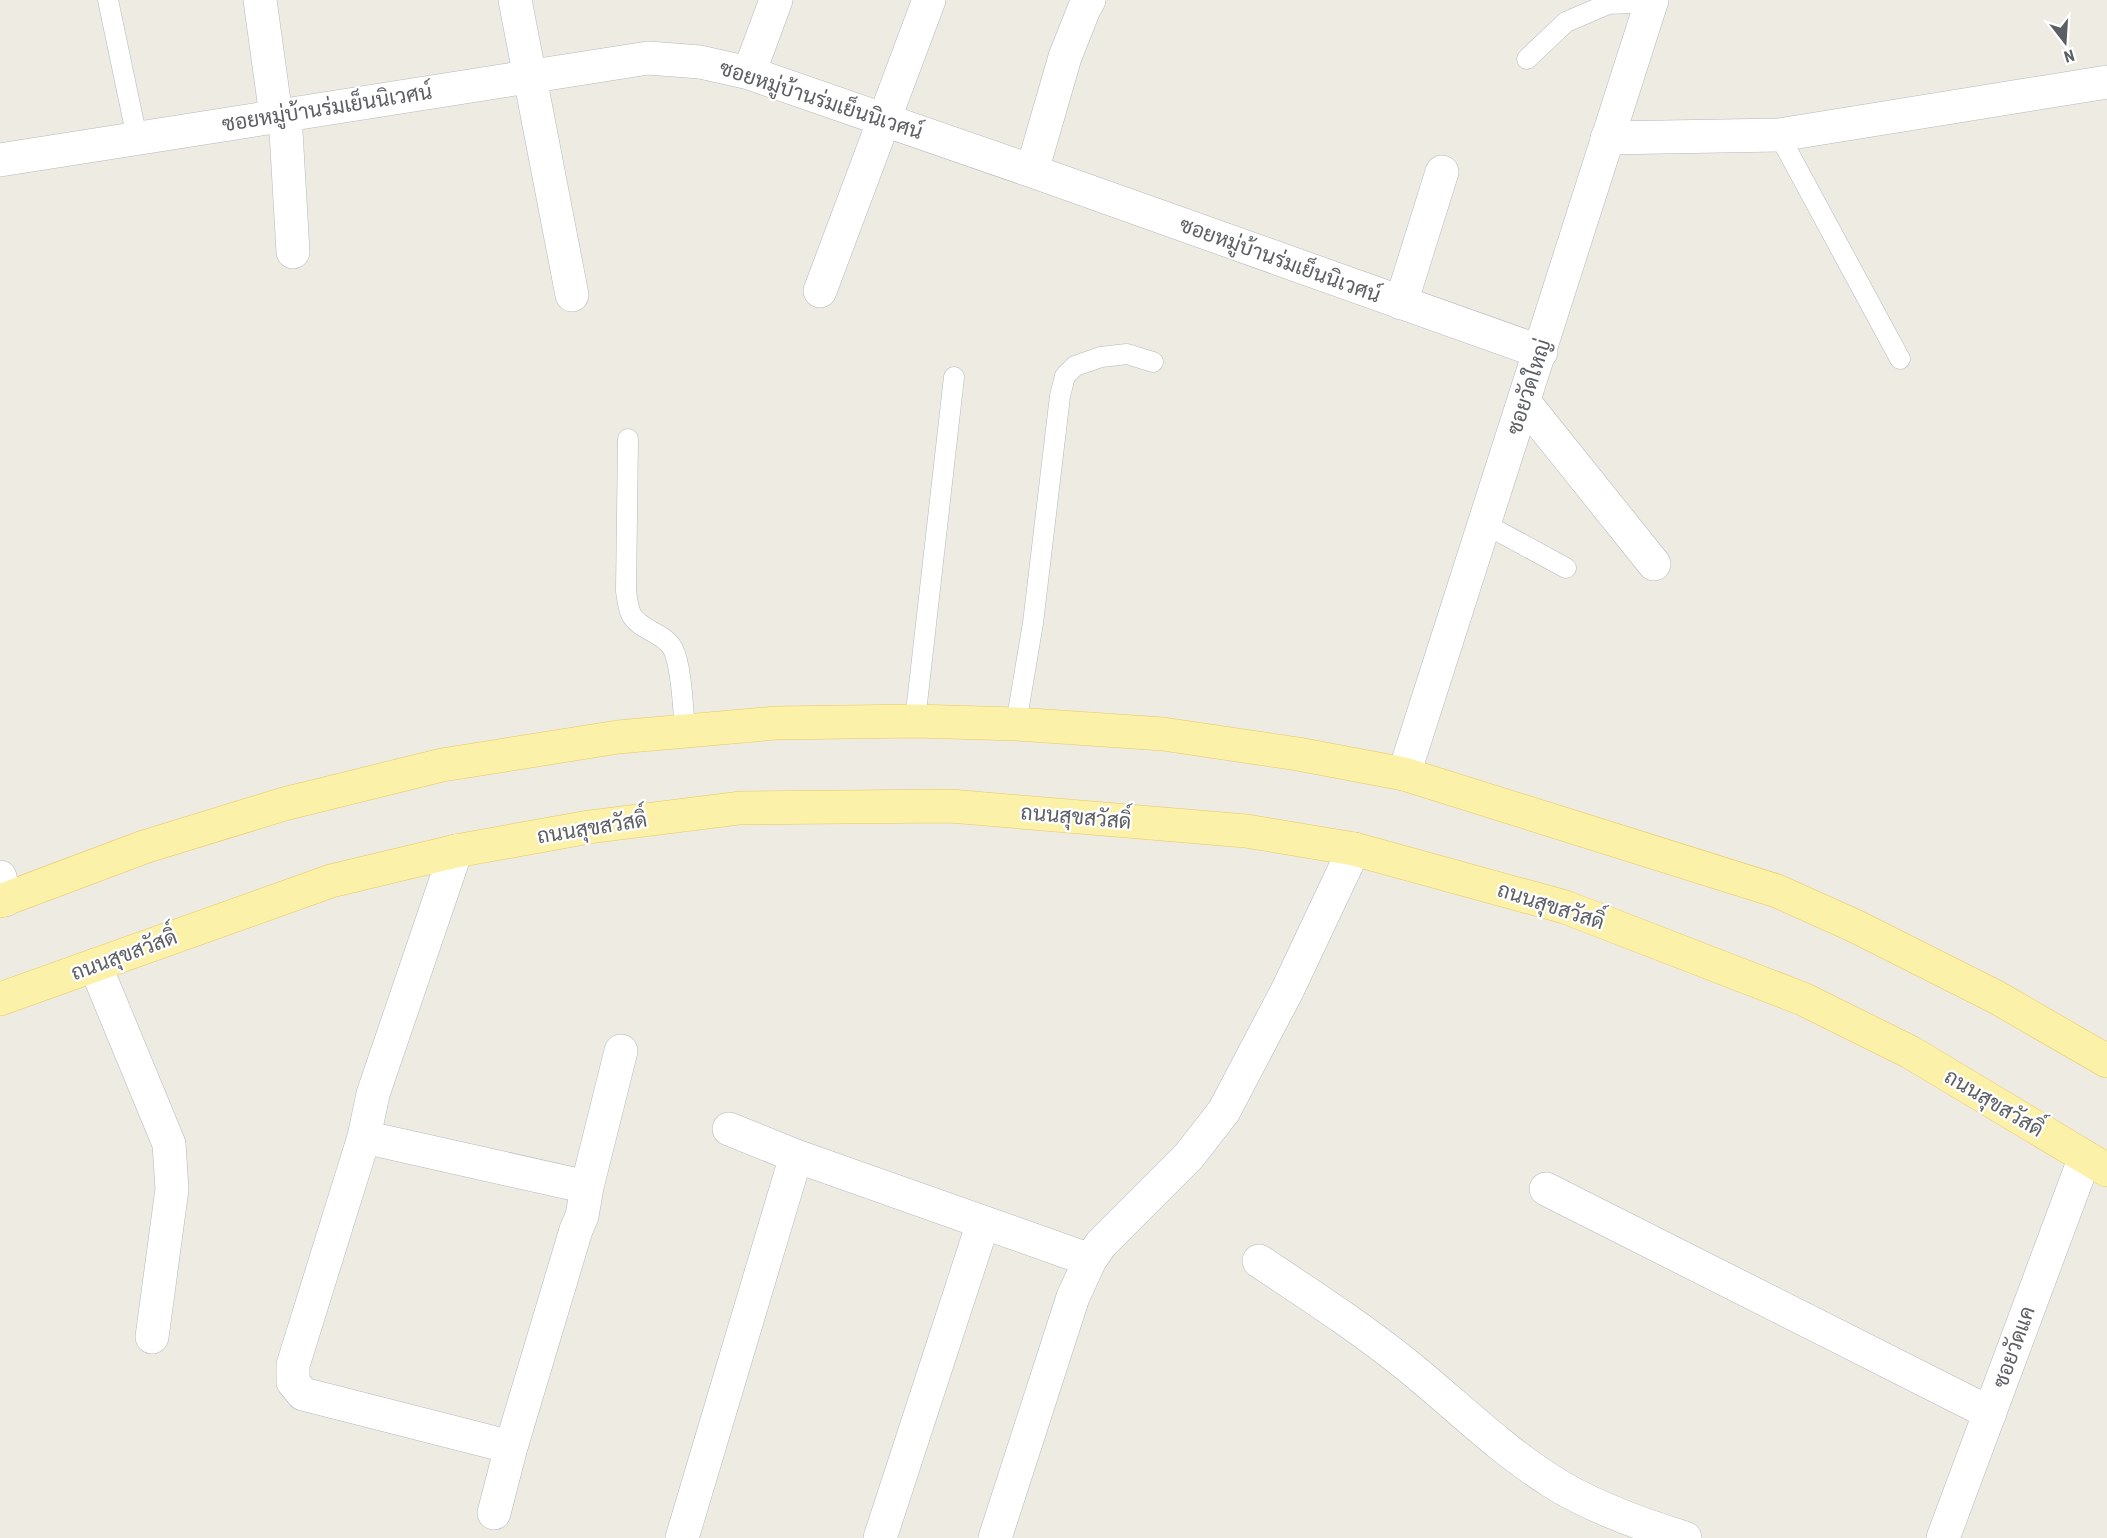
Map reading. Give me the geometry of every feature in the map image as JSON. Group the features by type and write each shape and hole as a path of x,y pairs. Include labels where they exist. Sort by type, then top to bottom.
{"main road":[{"path":"2,893 284,804 431,767 618,737 776,723 915,721 1016,724 1162,734 1298,754 1404,774 1777,891 1855,926 1996,996 2107,1061"},
{"name":"ถนนสุขสวัสดิ์","path":"0,999 331,881 456,851 589,827 740,808 950,806 1246,831 1354,849 1565,907 1803,999 1910,1052 2096,1163"}],"street":[{"path":"260,0 280,115 293,252"},
{"path":"515,0 572,295"},
{"path":"749,73 776,0"},
{"path":"820,291 929,0"},
{"path":"1032,171 1065,57 1089,0"},
{"name":"ซอยวัดใหญ่","path":"1404,774 1525,403 1652,1"},
{"name":"ซอยหมู่บ้านร่มเย็นนิเวศน์","path":"0,160 648,58 700,62 749,73 1541,352"},
{"path":"1607,138 1779,135 2107,82"},
{"path":"1401,303 1442,172"},
{"path":"1525,403 1654,564"},
{"path":"995,1538 1073,1297 1090,1260 1101,1244 1189,1156 1224,1112 1288,990 1354,849"},
{"path":"456,851 373,1094 364,1137 293,1365 293,1382 303,1394 511,1447"},
{"path":"95,965 169,1144 172,1189 152,1337"},
{"path":"494,1513 511,1447 582,1216 587,1187 621,1051"},
{"path":"729,1129 796,1156 1090,1260"},
{"path":"364,1137 587,1187"},
{"path":"682,1538 796,1156"},
{"name":"ซอยวัดแค","path":"1944,1538 1990,1413 2096,1163"},
{"path":"1546,1189 1990,1413"},
{"path":"880,1538 983,1222"},
{"path":"1259,1262 1350,1321 1409,1366 1493,1439 1552,1482 1604,1508 1685,1538"}],"lane":[{"path":"108,0 137,138"},
{"path":"1527,58 1566,22 1608,4 1652,1"},
{"path":"1779,135 1900,359"},
{"path":"1016,724 1033,623 1060,396 1065,376 1075,366 1101,357 1126,354 1154,362"},
{"path":"915,721 954,377"},
{"path":"628,439 626,591 630,612 638,623 672,646 676,659 685,731"},
{"path":"1485,524 1566,568"}]}
